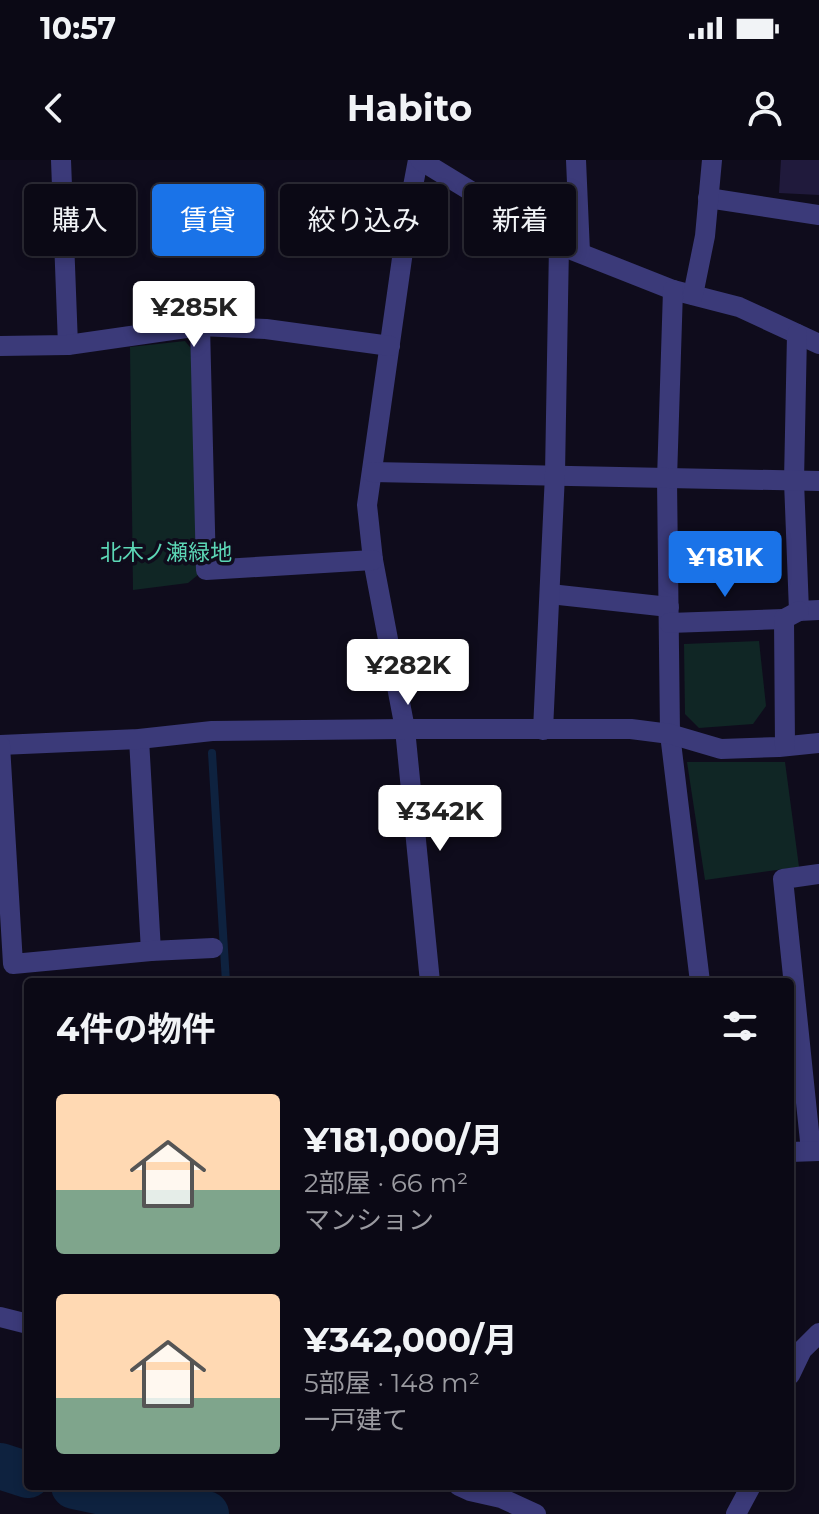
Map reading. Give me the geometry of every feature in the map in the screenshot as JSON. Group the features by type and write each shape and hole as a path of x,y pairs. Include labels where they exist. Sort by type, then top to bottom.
{"street":[{"path":"61,160 68,345"},
{"path":"430,978 405,729 373,560 367,505 410,202 419,160 464,187"},
{"path":"576,160 580,252"},
{"path":"700,978 670,734 667,479 683,292 705,236 712,160"},
{"path":"708,198 819,215"},
{"path":"576,251 683,292 739,307 819,344"},
{"path":"543,730 555,474 559,256"},
{"path":"200,326 206,570 373,560"},
{"path":"0,346 68,345 200,326 266,329 390,346"},
{"path":"785,746 801,613 794,481 797,334"},
{"path":"372,472 819,481"},
{"path":"550,594 669,615 801,613"},
{"path":"213,948 13,964 0,745 139,739 212,731 405,729 631,729 670,734 721,749 819,743"},
{"path":"139,739 151,951"},
{"path":"794,1152 815,1151 783,879 819,874"},
{"path":"0,1317 24,1323"},
{"path":"794,1367 802,1350 819,1333"},
{"path":"468,1490 501,1492 536,1514"},
{"path":"736,1514 749,1490"}],"green space":[{"name":"北木ノ瀬緑地","path":"185,341 194,352 199,574 188,583 133,590 130,347"},
{"path":"759,641 766,706 753,724 699,728 685,714 684,644"},
{"path":"687,762 785,762 799,867 705,880"}],"building":[{"path":"781,160 819,160 819,195 779,193"}],"waterway":[{"path":"212,753 226,978"},
{"path":"0,1466 24,1474"},
{"path":"93,1490 206,1514"},
{"path":"182,1509 185,1490"}]}
